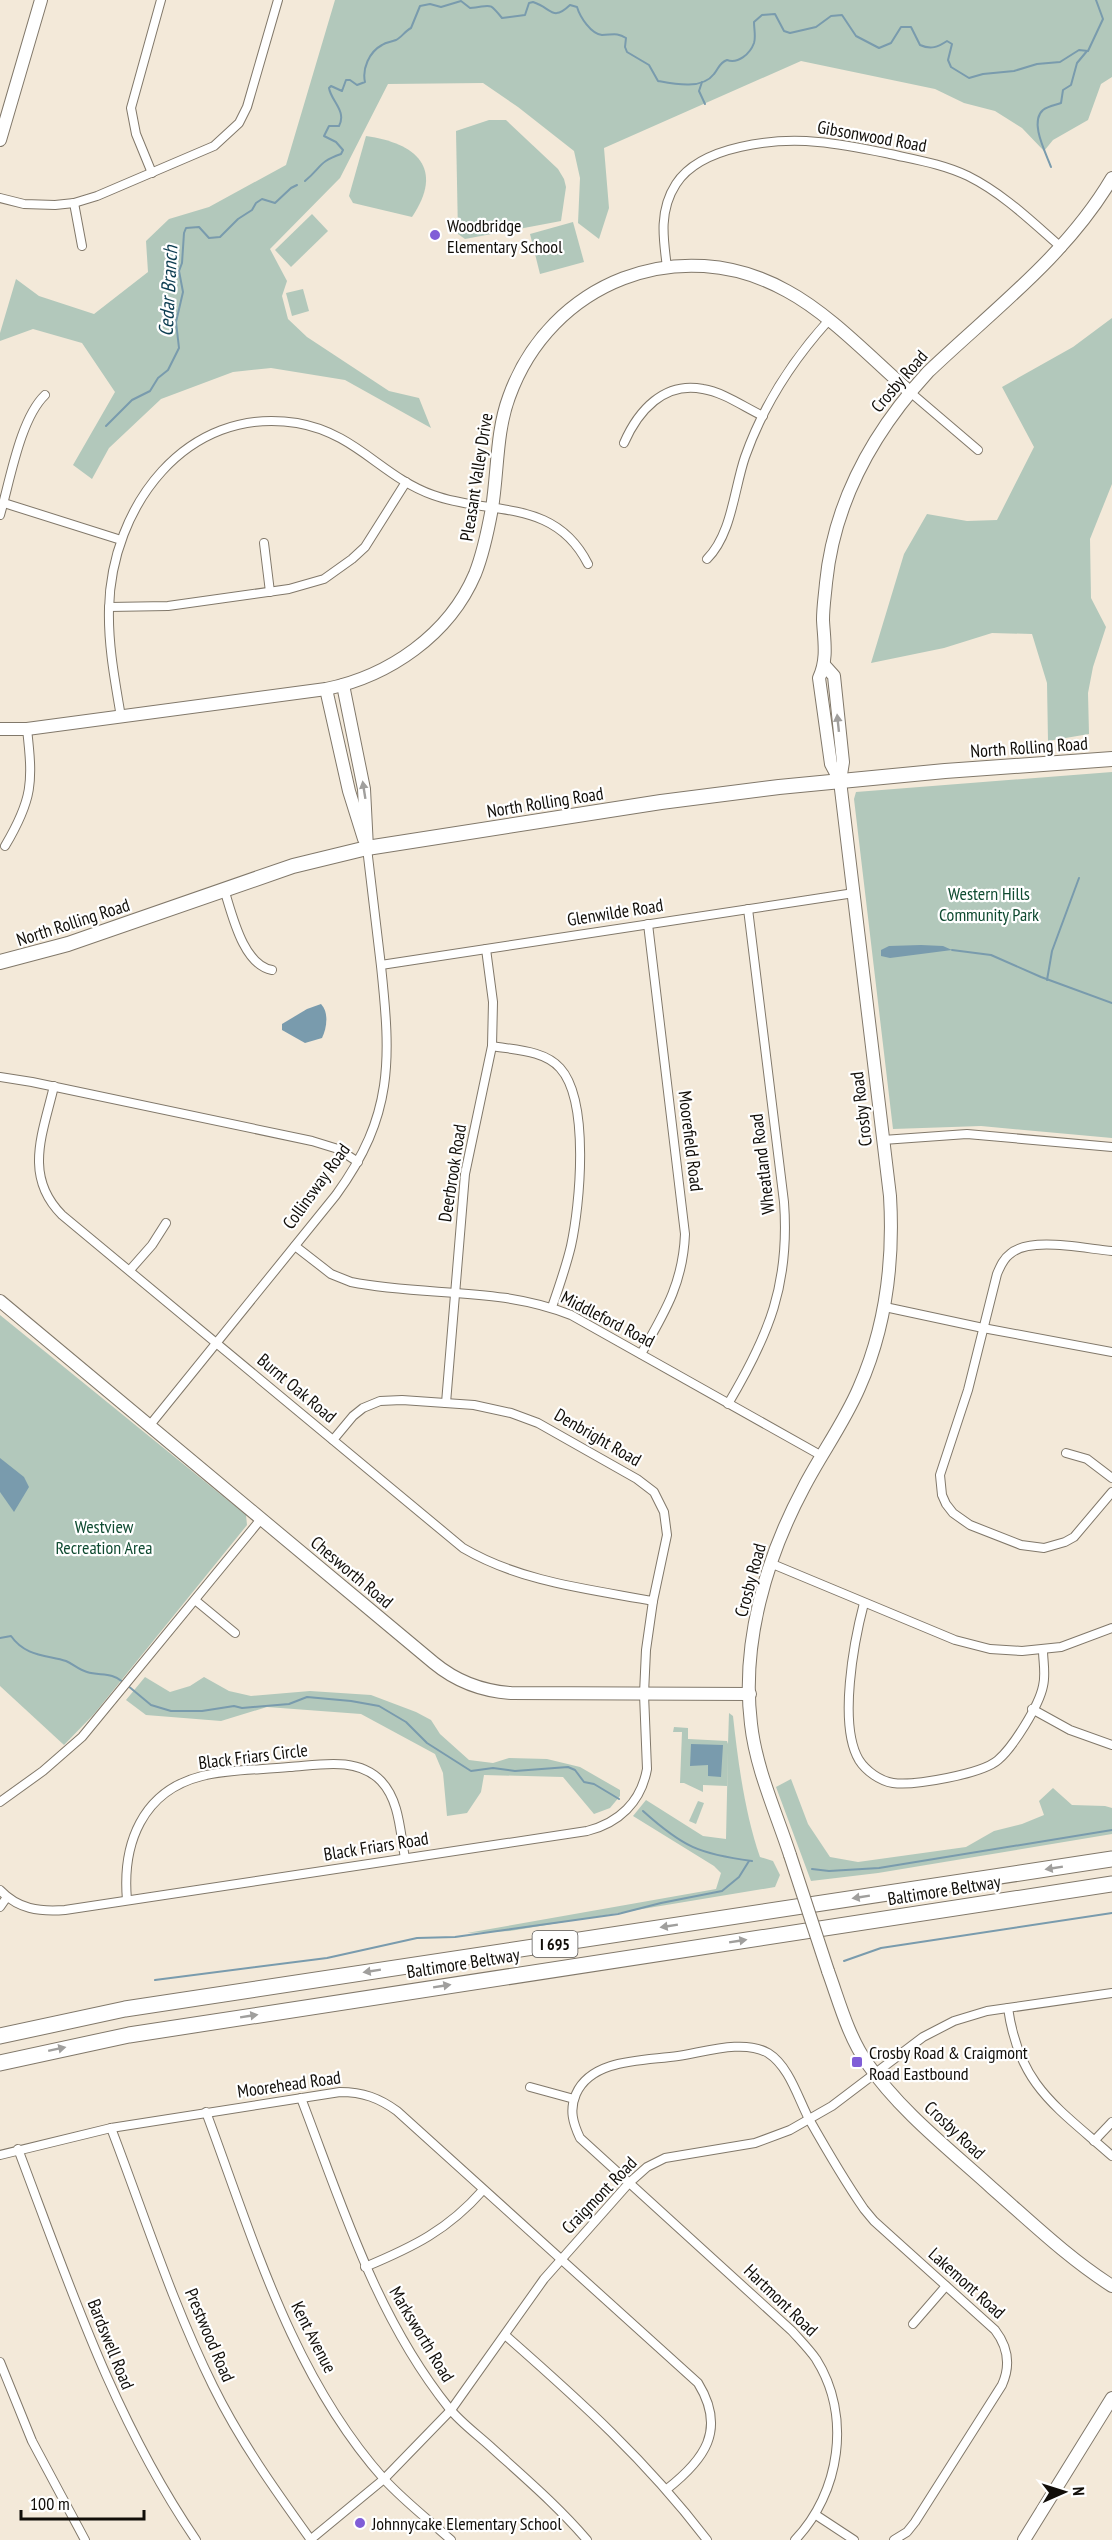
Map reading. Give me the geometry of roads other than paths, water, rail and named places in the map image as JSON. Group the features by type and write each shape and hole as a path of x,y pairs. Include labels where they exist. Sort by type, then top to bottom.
{"highway":[{"name":"Baltimore Beltway","path":"0,2036 124,2009 1112,1859"},
{"name":"Baltimore Beltway","path":"0,2063 129,2035 1072,1890 1112,1886"}],"main road":[{"name":"North Rolling Road","path":"0,962 68,944 293,866 368,848 661,802 840,781 1112,759"}],"street":[{"path":"0,140 41,0"},
{"path":"152,173 132,121 131,108 161,0"},
{"path":"0,198 39,205 74,203 97,196 214,146 239,123 247,106 278,0"},
{"name":"Gibsonwood Road","path":"666,267 663,237 665,208 676,183 684,174 707,158 725,151 791,141 841,144 951,169 1000,194 1062,248"},
{"name":"Crosby Road","path":"1112,178 1094,207 1062,248 936,364 910,392 888,420 868,452 838,521 826,580 823,616 825,666 819,678 831,764 840,781 890,1197 892,1241 885,1307 859,1388 792,1510 770,1563 753,1646 750,1695 751,1725 762,1775 828,1971 856,2042 875,2073 898,2101 1067,2254 1112,2286"},
{"path":"74,203 82,246"},
{"name":"Pleasant Valley Drive","path":"0,729 27,729 326,689 343,686 377,673 403,658 427,639 451,613 474,575 492,507 499,437 508,397 529,355 543,336 576,303 593,292 630,276 666,267 705,266 746,273 788,291 828,321 910,392"},
{"path":"707,559 720,542 746,457 763,416 791,367 828,321"},
{"path":"624,443 630,428 645,408 660,396 683,389 703,389 715,393 763,416"},
{"path":"910,392 978,450"},
{"path":"0,515 26,423 36,403 45,395"},
{"path":"121,717 112,660 109,607 115,562 121,540 143,492 165,465 192,445 240,426 267,422 296,423 332,433 347,440 419,489 446,499 514,510 538,517 570,539 588,564"},
{"path":"109,607 168,606 306,586 324,579 352,559 375,533 406,482"},
{"path":"4,503 121,540"},
{"path":"264,543 270,592"},
{"name":"Collinsway Road","path":"150,1425 336,1195 358,1162 376,1124 388,1064 387,1023 364,789 343,686"},
{"name":"Collinsway Road","path":"326,689 351,799 368,848"},
{"path":"5,846 22,815 30,793 32,768 27,729"},
{"path":"224,890 249,953 260,966 272,970"},
{"name":"Glenwilde Road","path":"381,965 854,893"},
{"name":"Wheatland Road","path":"728,1404 753,1362 772,1317 782,1278 786,1238 748,909"},
{"name":"Moorefield Road","path":"641,1354 673,1296 682,1267 685,1234 648,924"},
{"name":"Deerbrook Road","path":"446,1403 465,1174 492,1046 493,1002 486,949"},
{"path":"492,1046 541,1056 559,1067 572,1089 576,1108 580,1161 576,1214 569,1253 552,1307"},
{"path":"0,1077 54,1086 326,1144 358,1162"},
{"name":"Burnt Oak Road","path":"54,1086 39,1149 38,1163 42,1187 62,1215 449,1537 479,1558 534,1579 653,1601"},
{"path":"883,1140 968,1134 1112,1147"},
{"path":"130,1270 152,1245 166,1223"},
{"path":"1112,1251 1048,1245 1026,1246 1016,1250 1002,1262 968,1390 940,1475 942,1495 953,1513 970,1525 1021,1545 1044,1548 1074,1537 1112,1492"},
{"name":"Middleford Road","path":"295,1246 331,1274 351,1282 498,1295 552,1307 589,1323 822,1456"},
{"name":"Chesworth Road","path":"0,1301 434,1664 464,1683 484,1690 511,1693 750,1695"},
{"path":"885,1307 1112,1352"},
{"name":"Denbright Road","path":"333,1440 353,1416 363,1408 380,1401 446,1403 493,1408 538,1423 647,1485 660,1501 668,1535 653,1601 646,1650 644,1694"},
{"path":"1066,1452 1088,1459 1112,1478"},
{"path":"0,1802 68,1751 130,1681 261,1519"},
{"path":"770,1563 971,1645 1007,1651 1042,1650 1083,1640 1112,1628"},
{"path":"195,1600 236,1633"},
{"path":"864,1603 853,1651 850,1705 854,1747 858,1758 872,1773 891,1783 900,1784 964,1775 987,1767 1005,1753 1043,1686 1042,1650"},
{"name":"Black Friars Road","path":"7,1898 30,1909 64,1910 587,1831 614,1821 628,1808 641,1790 645,1780 647,1755 644,1694"},
{"path":"1032,1709 1070,1730 1112,1745"},
{"name":"Black Friars Circle","path":"128,1900 126,1863 134,1832 143,1818 162,1797 174,1788 187,1781 213,1774 333,1764 358,1767 380,1780 394,1803 405,1858"},
{"path":"0,1890 7,1898 0,1907"},
{"name":"Craigmont Road","path":"310,2540 384,2479 451,2410 561,2259 629,2183 647,2167 665,2158 755,2143 810,2120 939,2028 970,2015 1112,1993"},
{"path":"1008,2008 1016,2046 1028,2074 1046,2096 1112,2156"},
{"name":"Lakemont Road","path":"574,2099 582,2084 590,2076 610,2066 746,2047 767,2053 776,2059 864,2209 874,2221 1002,2338 1008,2357 1006,2376 915,2522 907,2532 894,2540"},
{"path":"530,2087 574,2099"},
{"name":"Moorehead Road","path":"0,2154 111,2128 340,2092 357,2092 383,2101 689,2373 703,2392 710,2414 706,2447 695,2466 667,2489"},
{"name":"Marksworth Road","path":"301,2098 365,2267 400,2337 451,2410 534,2486 587,2540"},
{"name":"Hartmont Road","path":"574,2099 572,2118 580,2138 792,2331 816,2360 824,2374 834,2407 837,2447 831,2481 816,2515 795,2540"},
{"name":"Kent Avenue","path":"206,2112 264,2268 293,2337 331,2405 384,2479 451,2540"},
{"path":"1094,2141 1112,2122"},
{"name":"Prestwood Road","path":"111,2128 186,2325 214,2386 250,2452 310,2540"},
{"name":"Bardswell Road","path":"18,2150 113,2394 141,2451 196,2540"},
{"path":"365,2267 433,2235 457,2218 483,2190"},
{"path":"913,2324 946,2286"},
{"path":"505,2335 601,2420 667,2489 707,2540"},
{"path":"0,2361 32,2442 85,2540"},
{"path":"1024,2540 1112,2398"},
{"path":"816,2515 854,2540"}],"water":[{"path":"889,946 943,946 952,950 890,958 881,956 881,950"},
{"path":"321,1004 324,1007 326,1020 322,1038 305,1043 282,1030 282,1024 307,1009"},
{"path":"0,1458 24,1477 29,1487 14,1512 0,1492"},
{"path":"691,1744 723,1745 721,1777 708,1776 708,1765 690,1766"}],"waterway":[{"name":"Cedar Branch","path":"305,181 324,162 341,154 343,150 336,142 324,136 329,126 339,126 341,121 340,111 329,88 331,86 342,91 346,80 357,85 365,82 365,72 370,56 377,48 398,39 411,28 420,6 430,4 441,7 461,1 470,8 492,7 502,18 525,15 529,3 533,2 555,13 559,13 570,5 577,7 583,20 594,32 602,35 617,34 626,38 627,52 649,65 658,81 688,85 709,79 724,61 735,61 750,51 755,36 754,22 762,15 775,14 784,31 790,33 816,27 831,16 842,15 856,36 879,48 891,43 901,27 911,27 920,45 934,47 947,41 952,44 948,60 951,67 969,78 983,74 1014,71 1037,64 1060,62 1079,50 1088,51 1103,19 1096,0"},
{"path":"1051,167 1038,130 1039,115 1043,110 1061,103 1063,90 1071,85 1077,63 1087,51"},
{"path":"702,82 699,91 705,104"},
{"name":"Cedar Branch","path":"106,426 132,400 150,391 158,378 168,370 179,348 176,322 183,292 179,271 186,228 199,227 209,238 220,237 238,219 252,210 256,203 262,199 275,203 297,185"},
{"path":"1047,980 1052,951 1079,878"},
{"path":"952,950 991,955 1041,977 1112,1003"},
{"path":"0,1638 11,1636 29,1651 66,1661 87,1672 110,1675 123,1682"},
{"path":"127,1685 151,1705 171,1711 202,1711 234,1706 242,1708 289,1704 307,1697 379,1706 406,1722 427,1743 471,1771 493,1768 515,1771 568,1767 575,1770 584,1782 594,1784 619,1799"},
{"path":"643,1811 669,1833 693,1847 705,1852 752,1861"},
{"path":"812,1869 829,1871 879,1868 1112,1830"},
{"path":"155,1980 327,1958 417,1938 455,1937 618,1914 722,1891 739,1877 749,1861"},
{"path":"844,1961 881,1948 1112,1913"}],"place":[{"name":"Woodbridge Elementary School","path":"435,235"},
{"name":"Crosby Road & Craigmont Road Eastbound","path":"857,2062"},
{"name":"Johnnycake Elementary School","path":"360,2523"}],"park label":[{"name":"Western Hills Community Park","path":"989,903"},
{"name":"Westview Recreation Area","path":"104,1536"}]}
